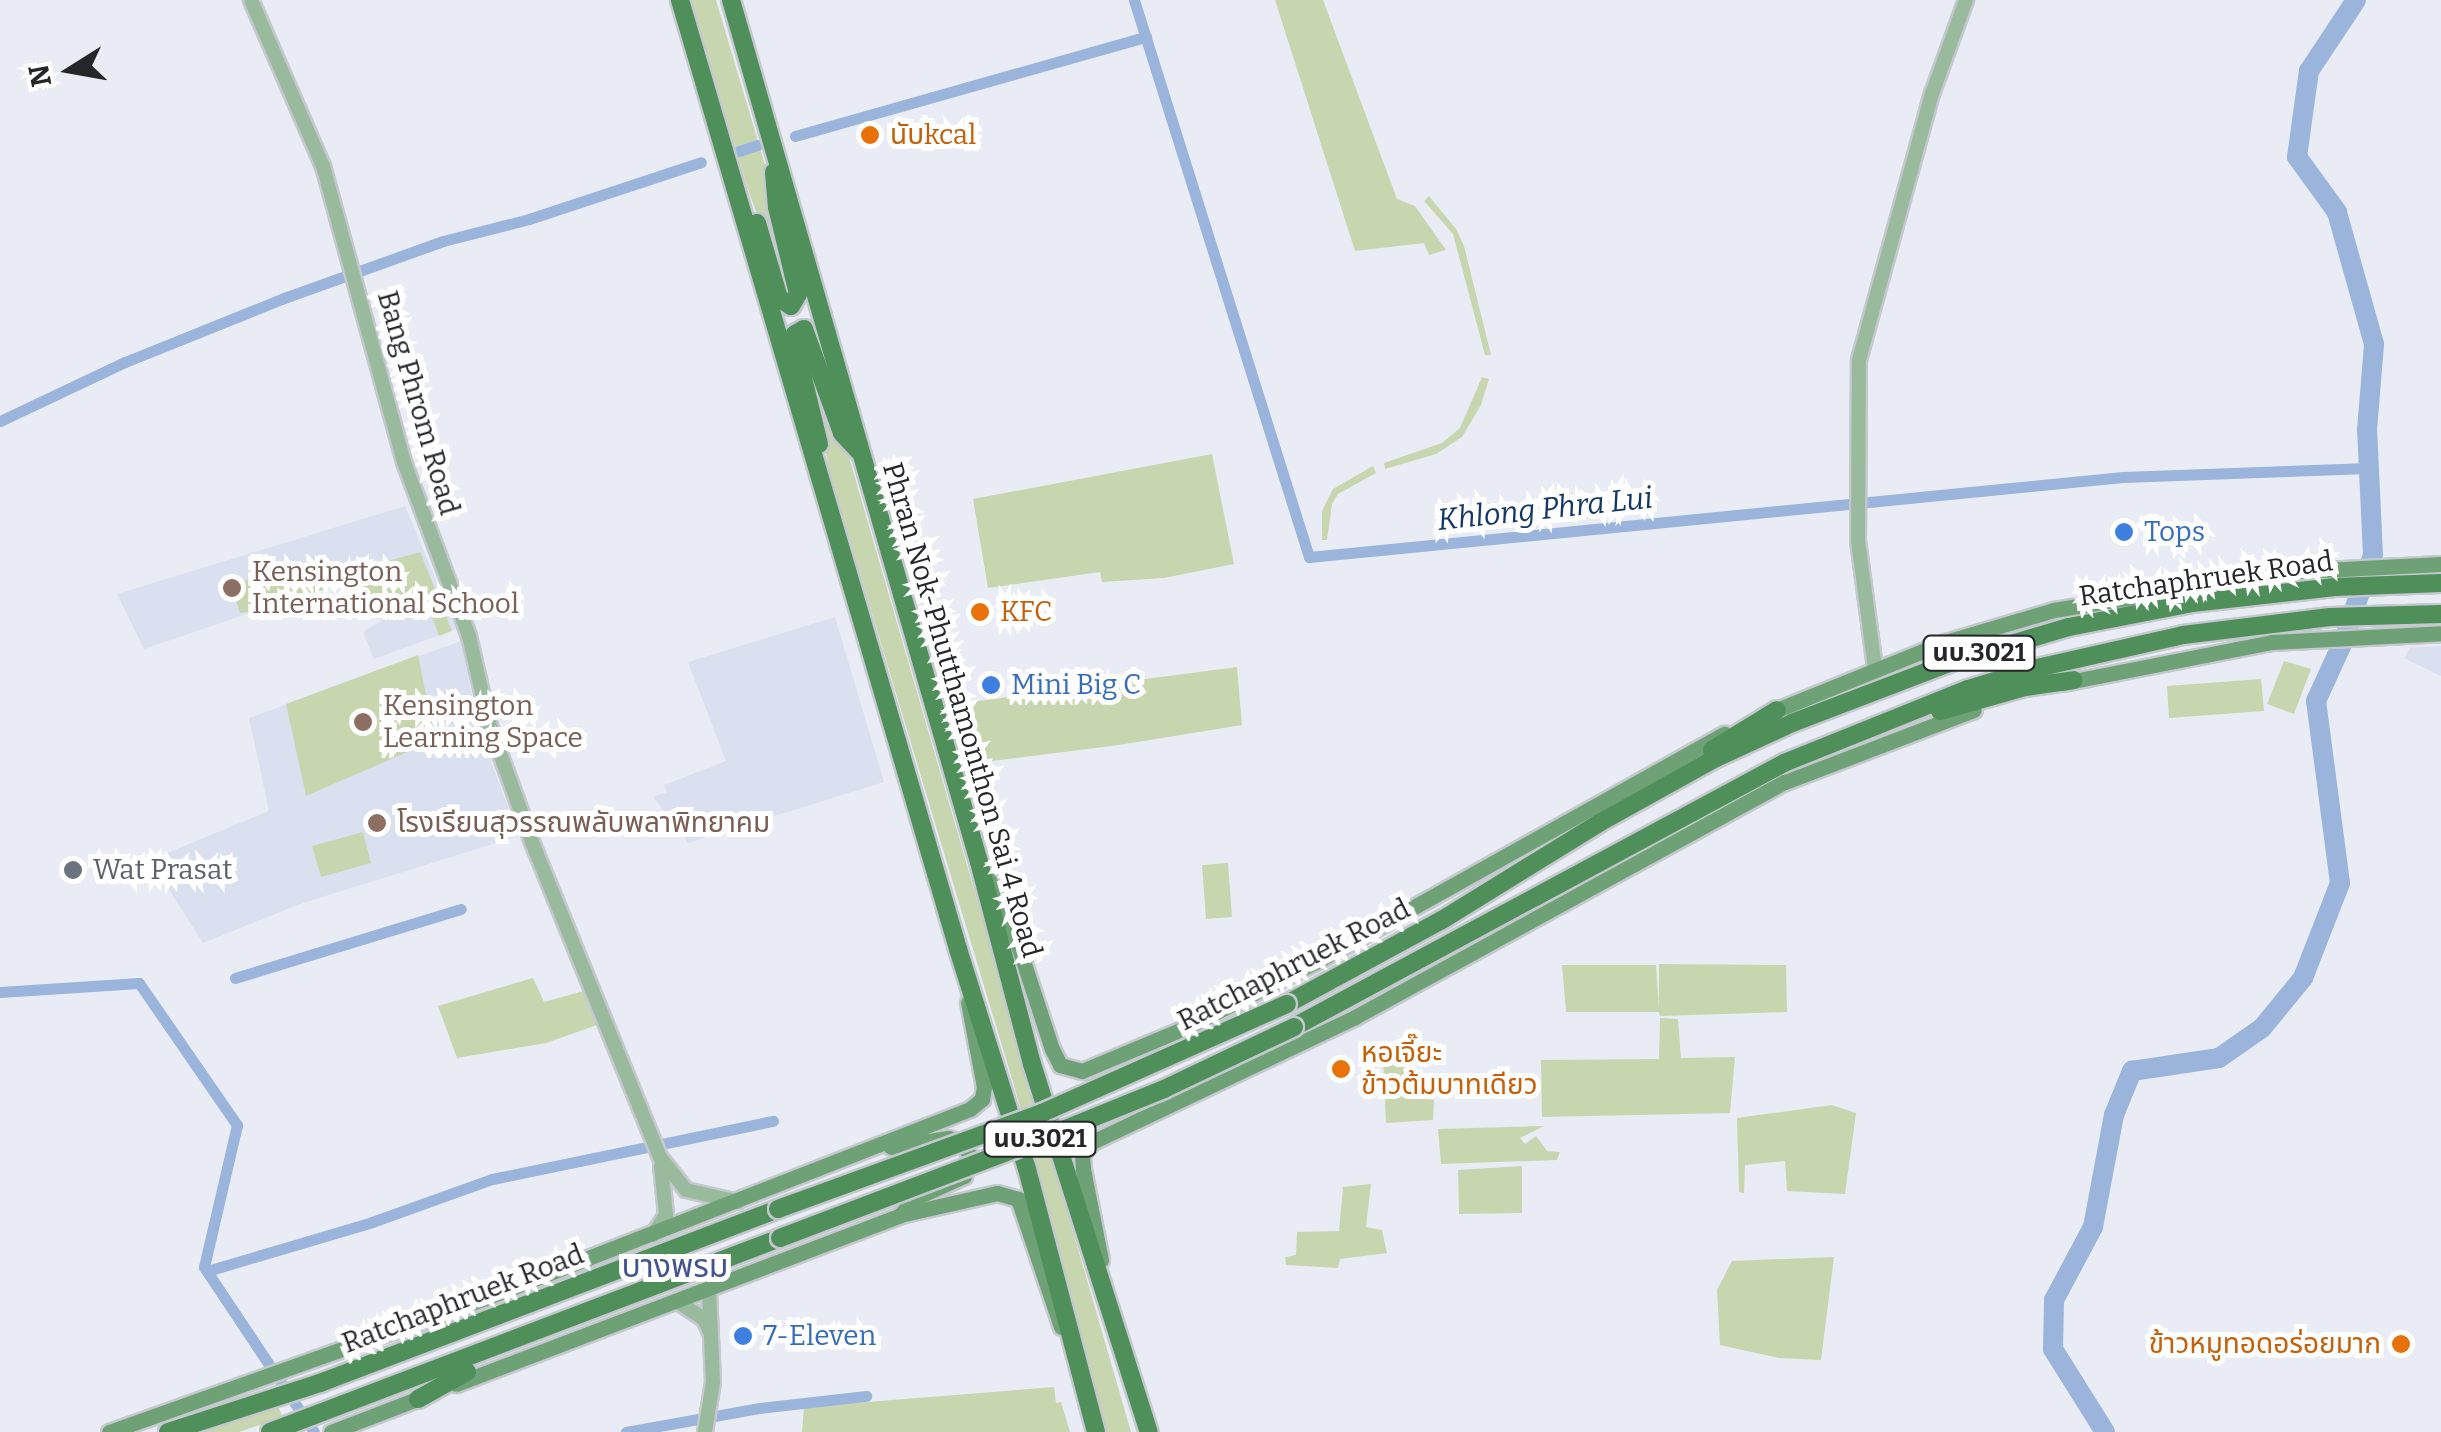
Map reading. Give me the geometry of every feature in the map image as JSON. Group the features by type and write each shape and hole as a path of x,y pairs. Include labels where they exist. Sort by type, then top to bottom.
{"main road":[{"path":"680,0 958,949 1027,1169 1096,1432"},
{"name":"Phran Nok-Phutthamonthon Sai 4 Road","path":"731,0 979,862 1037,1080 1149,1432"},
{"path":"732,178 752,209 782,304 791,306 798,294 773,185 776,152"},
{"path":"817,469 815,420 794,341 799,330 808,332 842,433 861,452"},
{"name":"Ratchaphruek Road","path":"168,1432 320,1383 1042,1113 1287,1004 1442,920 1645,796 1792,723 2014,642 2128,614 2335,587 2441,564"},
{"name":"Ratchaphruek Road","path":"979,862 1006,912 1060,1065 1082,1071 1187,1027 1429,902 1667,764 1875,668 2054,610 2232,579 2336,567 2441,583"},
{"name":"Ratchaphruek Road","path":"270,1432 1146,1096 1294,1026 1784,763 1876,723 2003,678 2111,650 2261,623 2390,613 2441,614"},
{"name":"นบ.3021","path":"1107,1293 1083,1169 1086,1146 1355,1017 1785,782 1916,730 2074,680 2228,649 2326,638 2441,633"},
{"path":"1876,723 2074,680"},
{"path":"1645,796 1777,710"},
{"name":"Ratchaphruek Road","path":"109,1432 308,1364 653,1236 970,1109 984,1093 958,949"},
{"path":"1187,1027 1102,1074 1094,1088 1096,1105 1109,1117 1126,1118 1207,1086"},
{"path":"878,1146 898,1148 948,1138 962,1143 970,1156 964,1176 916,1198 900,1215"},
{"name":"นบ.3021","path":"339,1429 900,1215 984,1194 1018,1199 1083,1387"},
{"path":"418,1399 438,1385 530,1344 545,1329"}],"street":[{"name":"Bang Phrom Road","path":"251,0 311,131 354,272 400,447 472,642 498,748 656,1149 666,1215 653,1236"},
{"path":"1875,668 1857,523 1857,377 1865,333 1932,94 1966,0"},
{"name":"Bang Phrom Road","path":"656,1149 686,1190 738,1202"},
{"path":"705,1432 711,1404 709,1289"},
{"path":"676,1302 704,1318 711,1338"}],"shaded area":[{"name":"Kensington International School","path":"405,506 456,629 374,659 363,632 382,620 358,576 144,649 117,594"},
{"path":"835,617 884,782 688,843 653,797 667,792 664,785 726,761 688,662"},
{"name":"โรงเรียนสุวรรณพลับพลาพิทยาคม","path":"461,641 478,726 519,836 303,903 203,943 150,860 269,811 249,718"},
{"path":"2441,646 2441,676 2404,658 2411,647"}],"green space":[{"path":"691,0 716,0 768,175 794,295 788,298 747,187"},
{"path":"1275,0 1323,0 1397,199 1415,206 1446,250 1429,255 1424,243 1355,251"},
{"path":"1429,196 1456,229 1464,246 1491,355 1485,355 1453,234 1424,201"},
{"path":"804,340 847,450 1131,1432 1107,1432 1015,1089 830,474"},
{"path":"1482,377 1489,379 1481,405 1462,437 1436,454 1385,469 1384,463 1442,443 1460,428"},
{"path":"1212,454 1234,564 1164,578 1102,582 1100,572 988,588 973,499"},
{"path":"1373,466 1376,473 1338,494 1332,504 1327,540 1322,540 1322,511 1333,489"},
{"path":"420,552 452,631 439,636 429,608 383,621 358,577 273,608 240,613 232,588 286,560 338,575"},
{"name":"Kensington Learning Space","path":"418,655 435,740 306,796 286,704"},
{"path":"2284,661 2311,669 2294,714 2267,704"},
{"path":"1237,667 1242,725 1119,745 975,763 956,704"},
{"path":"2261,679 2264,711 2169,718 2167,686"},
{"path":"363,832 371,863 321,877 312,846"},
{"path":"1228,863 1232,917 1206,919 1202,865"},
{"path":"1659,964 1786,965 1787,1012 1660,1016 1659,1012 1566,1012 1562,965 1656,965 1659,1008"},
{"path":"533,978 544,1002 587,990 600,1024 546,1043 457,1058 438,1006"},
{"path":"1660,1018 1678,1019 1681,1058 1735,1057 1730,1113 1542,1117 1541,1060 1659,1059"},
{"path":"1407,1059 1409,1097 1434,1100 1433,1120 1386,1123 1383,1060"},
{"path":"1832,1105 1856,1113 1845,1194 1787,1191 1785,1161 1745,1165 1744,1193 1739,1192 1737,1118"},
{"path":"1544,1126 1520,1138 1525,1144 1536,1136 1547,1151 1560,1152 1557,1160 1441,1164 1438,1129"},
{"path":"1522,1166 1522,1213 1459,1214 1458,1170"},
{"path":"1371,1184 1366,1227 1382,1230 1387,1253 1340,1259 1338,1268 1286,1265 1285,1257 1296,1255 1297,1232 1339,1231 1343,1187"},
{"path":"1834,1257 1821,1360 1779,1358 1720,1345 1717,1290 1732,1261"},
{"path":"1054,1387 1056,1403 1061,1402 1070,1432 802,1432 804,1407"},
{"path":"278,1407 283,1417 239,1432 202,1432"}],"waterway":[{"name":"Khlong Phra Lui","path":"1134,0 1309,557 2123,477 2368,468"},
{"path":"2105,1432 2053,1349 2054,1300 2093,1227 2114,1115 2132,1071 2219,1058 2262,1028 2303,978 2340,883 2316,701 2343,642 2373,555 2367,430 2374,344 2337,212 2297,157 2309,71 2356,0"},
{"path":"795,136 1146,37"},
{"path":"739,151 757,145"},
{"path":"0,421 125,362 284,298 443,241 529,219 701,162"},
{"path":"235,978 461,909"},
{"path":"0,992 139,983 237,1125 204,1267 314,1432"},
{"path":"207,1271 372,1222 492,1179 773,1121"},
{"path":"626,1432 760,1408 866,1396"}],"place":[{"name":"นับkcal","path":"870,135"},
{"name":"Tops","path":"2124,532"},
{"name":"Kensington International School","path":"232,588"},
{"name":"KFC","path":"980,612"},
{"name":"Mini Big C","path":"991,685"},
{"name":"Kensington Learning Space","path":"363,722"},
{"name":"โรงเรียนสุวรรณพลับพลาพิทยาคม","path":"377,823"},
{"name":"Wat Prasat","path":"73,870"},
{"name":"หอเจี๊ยะ ข้าวต้มบาทเดียว","path":"1341,1069"},
{"name":"7-Eleven","path":"743,1336"},
{"name":"ข้าวหมูทอดอร่อยมาก","path":"2401,1344"}],"district":[{"name":"บางพรม","path":"675,1266"}]}
